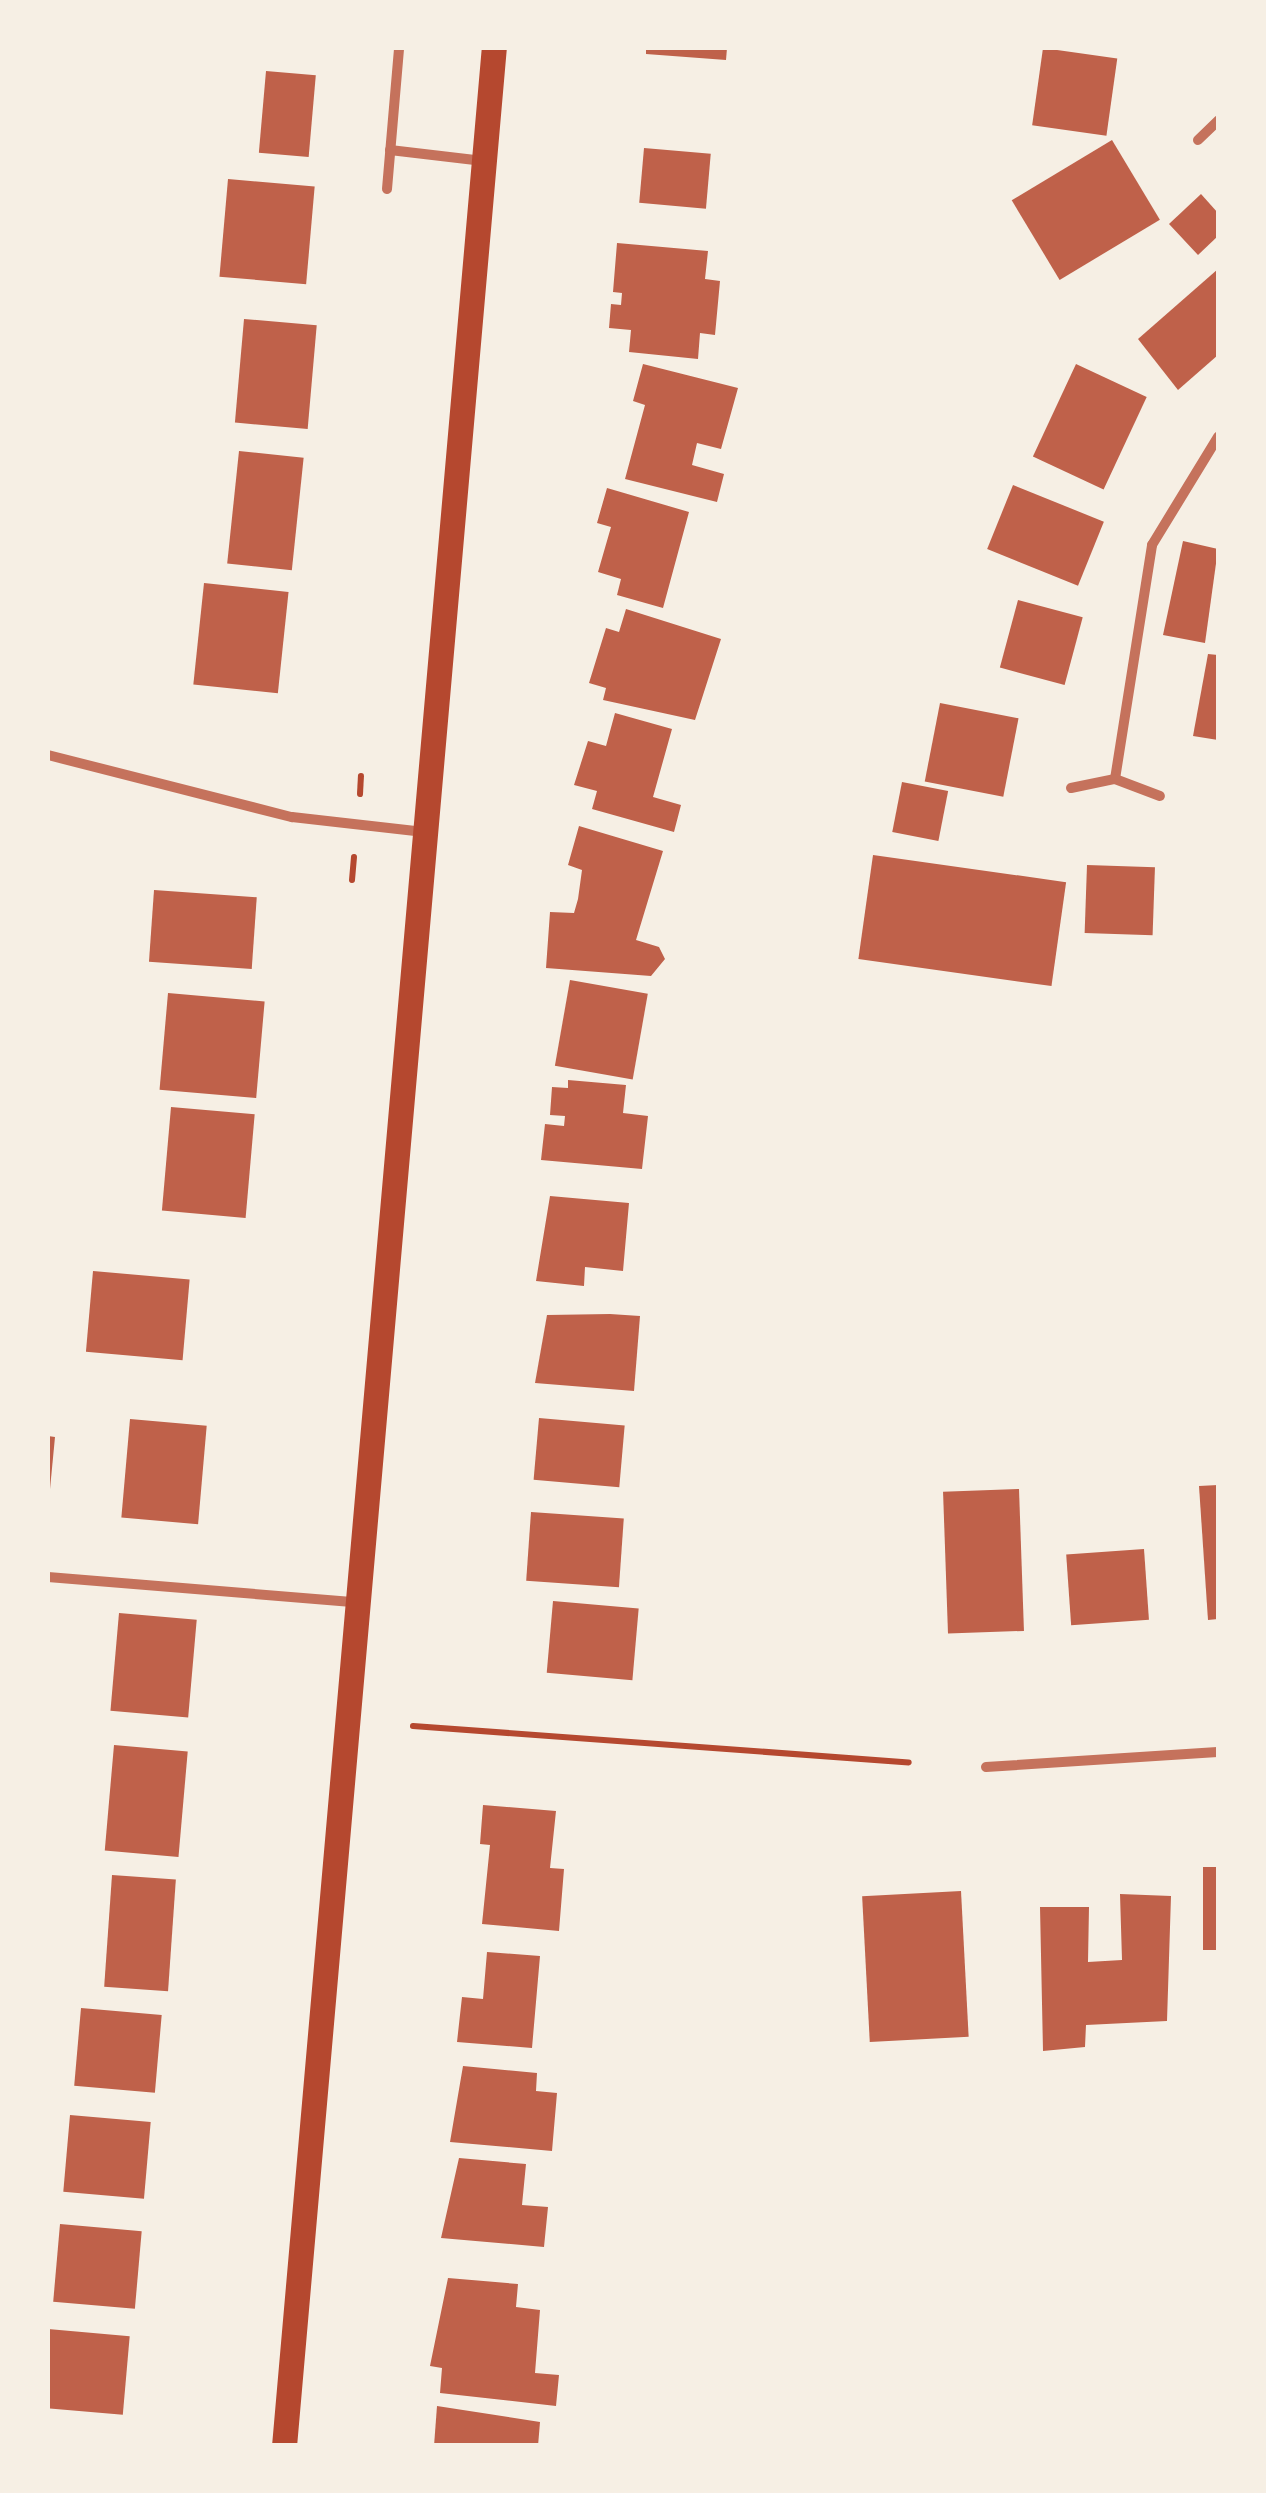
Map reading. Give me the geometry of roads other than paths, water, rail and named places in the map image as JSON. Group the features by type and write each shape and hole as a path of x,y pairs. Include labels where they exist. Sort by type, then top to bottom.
{"main road":[{"path":"284,2446 364,1604 425,832 494,48"}],"street":[{"path":"387,189 399,48"},
{"path":"1198,140 1218,122"},
{"path":"390,150 484,161"},
{"path":"1115,779 1152,545 1218,437"},
{"path":"48,755 292,817 425,832"},
{"path":"1070,788 1115,779 1160,796"},
{"path":"48,1577 364,1604"},
{"path":"986,1767 1218,1752"}]}
